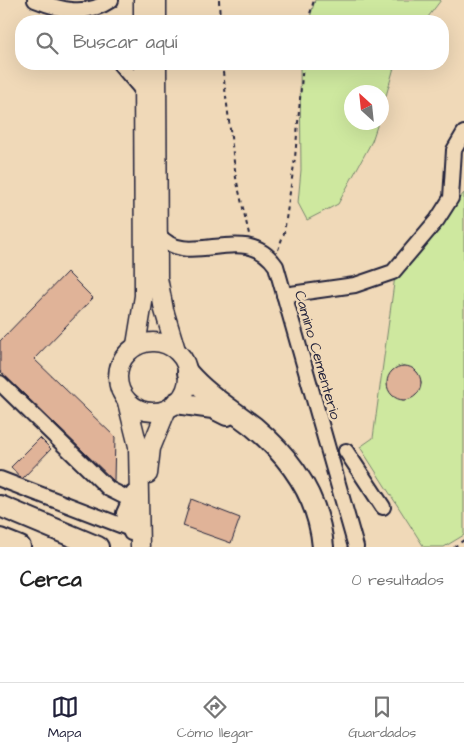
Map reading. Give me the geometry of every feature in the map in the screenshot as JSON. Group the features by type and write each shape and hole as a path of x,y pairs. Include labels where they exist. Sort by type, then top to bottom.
{"highway":[{"path":"188,373 209,395 253,427 282,453 299,477 315,507 321,526 323,547"},
{"path":"171,407 213,408 253,427"},
{"path":"0,506 98,547"},
{"path":"0,539 20,547"}],"main road":[{"path":"143,0 143,15"},
{"path":"157,0 157,15"},
{"path":"143,70 144,296 136,345 121,361 117,371 119,388 127,402 138,446 143,545"},
{"path":"143,545 146,483 151,448 171,407 188,384 186,364 176,350 164,310 158,269 157,70"},
{"path":"136,345 157,341 176,350"},
{"path":"127,402 146,412 171,407"}],"street":[{"path":"34,0 68,11 82,11 95,8 111,0"},
{"path":"34,0 59,15"},
{"path":"125,70 143,91"},
{"path":"284,295 355,285 393,272 437,220 451,198 454,150 457,141 464,133"},
{"path":"158,234 166,244 186,249"},
{"path":"158,269 168,257 186,249 243,244 260,250 272,261"},
{"name":"Camino Cementerio","path":"272,261 284,295 356,547"},
{"path":"0,383 110,489 129,499"},
{"path":"346,451 382,507"},
{"path":"0,479 128,528 143,545"},
{"path":"128,528 124,513 129,499 140,485"},
{"path":"110,520 124,513"}],"path":[{"path":"219,0 220,15"},
{"path":"310,15 314,0"},
{"path":"223,70 236,178 252,247"},
{"path":"272,261 281,245 285,227 295,158 302,70"},
{"path":"454,547 464,540"}],"green space":[{"path":"315,0 441,0 430,15 311,15"},
{"path":"300,70 393,70 389,85 344,85 344,130 376,130 372,141 338,204 307,220 298,203 301,170"},
{"path":"464,193 464,535 444,547 424,547 360,447 373,438 395,276"}],"building":[{"path":"67,272 93,298 34,359 115,437 114,481 0,371 0,341"},
{"path":"403,366 417,372 421,382 418,393 403,400 393,395 388,386 388,380 393,371","holes":["402,378 409,380 408,386 401,385"]},
{"path":"404,366 416,371 421,383 416,395 404,400 392,395 387,383 392,371"},
{"path":"40,438 51,449 22,479 11,467"},
{"path":"191,499 240,518 231,543 183,526"}]}
